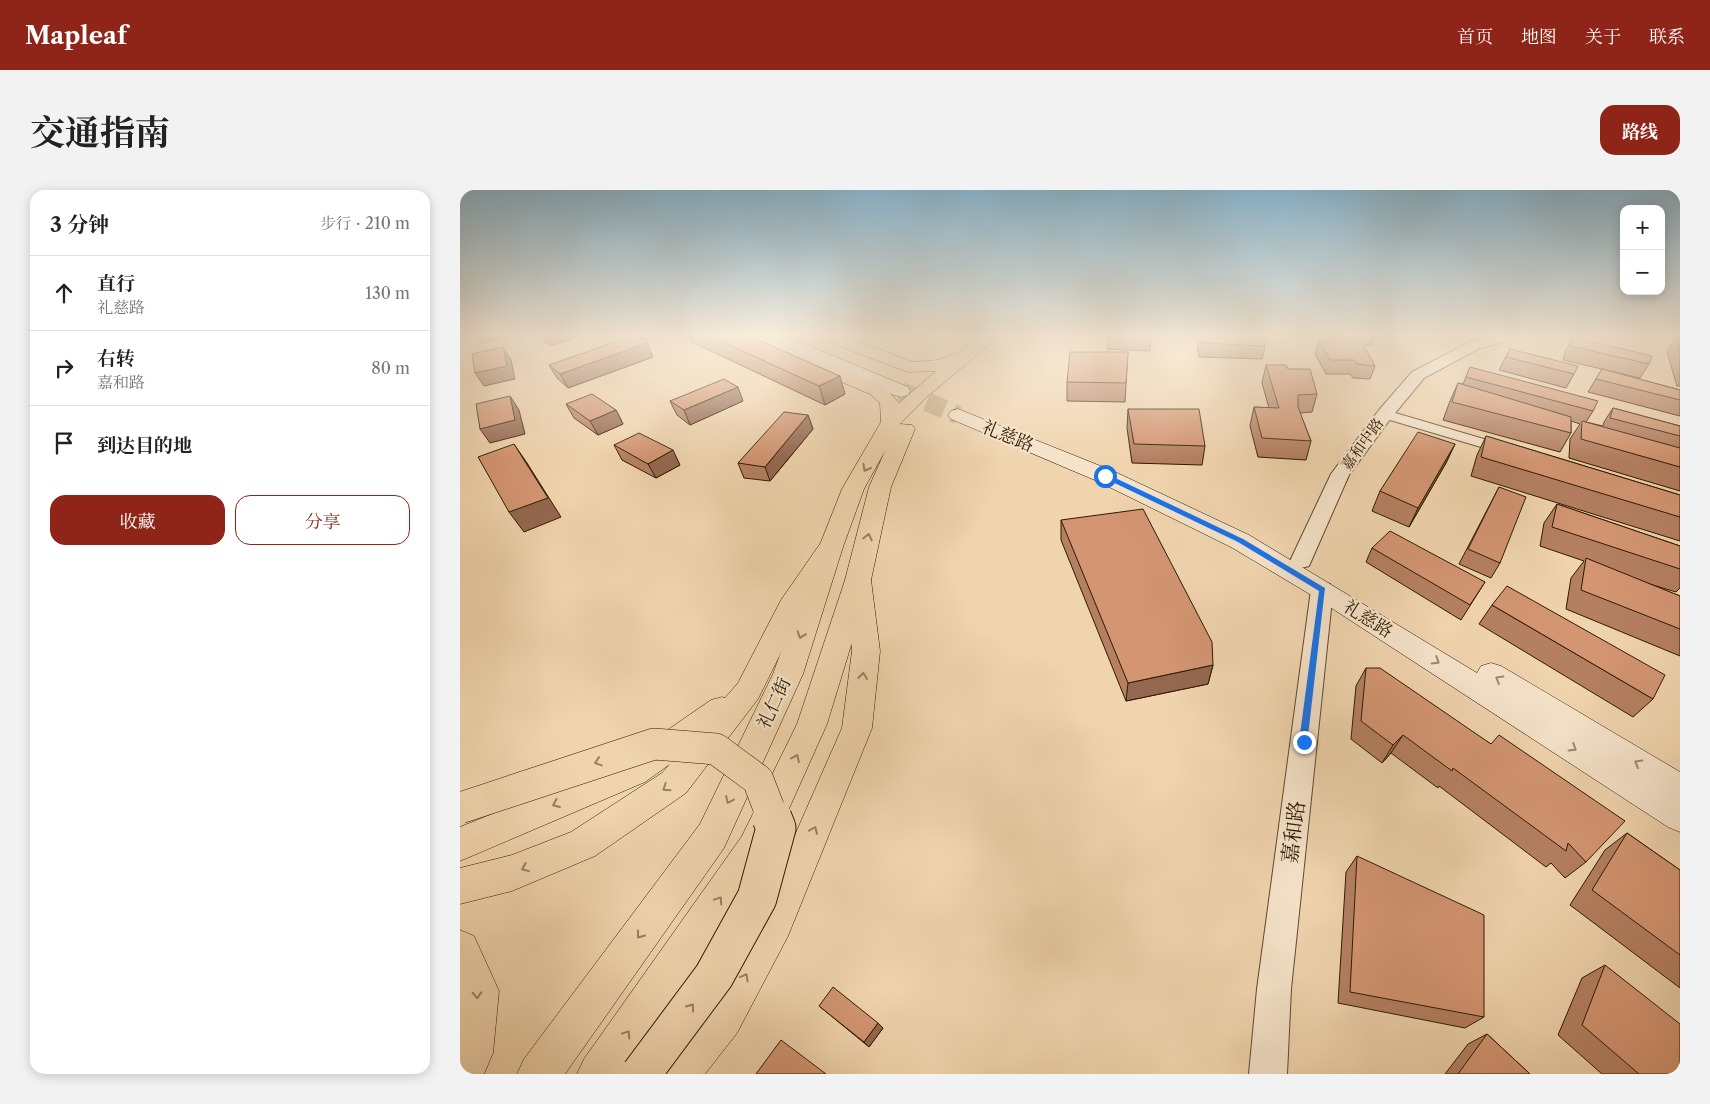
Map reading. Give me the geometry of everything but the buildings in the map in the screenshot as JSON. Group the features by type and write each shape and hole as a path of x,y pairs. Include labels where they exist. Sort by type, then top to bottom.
{"main road":[{"path":"844,376 877,390 889,402 891,422"},
{"path":"875,376 905,388 880,376"},
{"name":"礼仁街","path":"539,1074 712,836 788,674 831,548 854,489 891,422 921,392 940,376"},
{"path":"599,1074 754,848 812,724 858,580 880,487 906,425 932,395 956,376"},
{"name":"礼慈路","path":"1680,789 1240,526 1108,465 961,411 1223,532 1322,590 1680,816"},
{"path":"460,886 512,873 583,844 674,783 748,691 790,607 831,548"},
{"path":"678,1074 722,1018 775,923 857,728 866,651 858,580"},
{"path":"460,844 633,772 748,691"},
{"path":"460,808 654,744 716,749 758,780 776,828 757,898 714,976 641,1074"},
{"path":"460,950 479,991 472,1053 460,1074"}],"street":[{"name":"嘉和中路","path":"1301,561 1340,474 1385,414 1417,376"},
{"path":"1385,414 1518,454"},
{"name":"嘉和路","path":"1268,1074 1274,989 1322,590"}],"tunnel":[{"path":"901,391 958,415"}],"route":[{"path":"1105,476 1240,540 1322,590 1304,742"}]}
